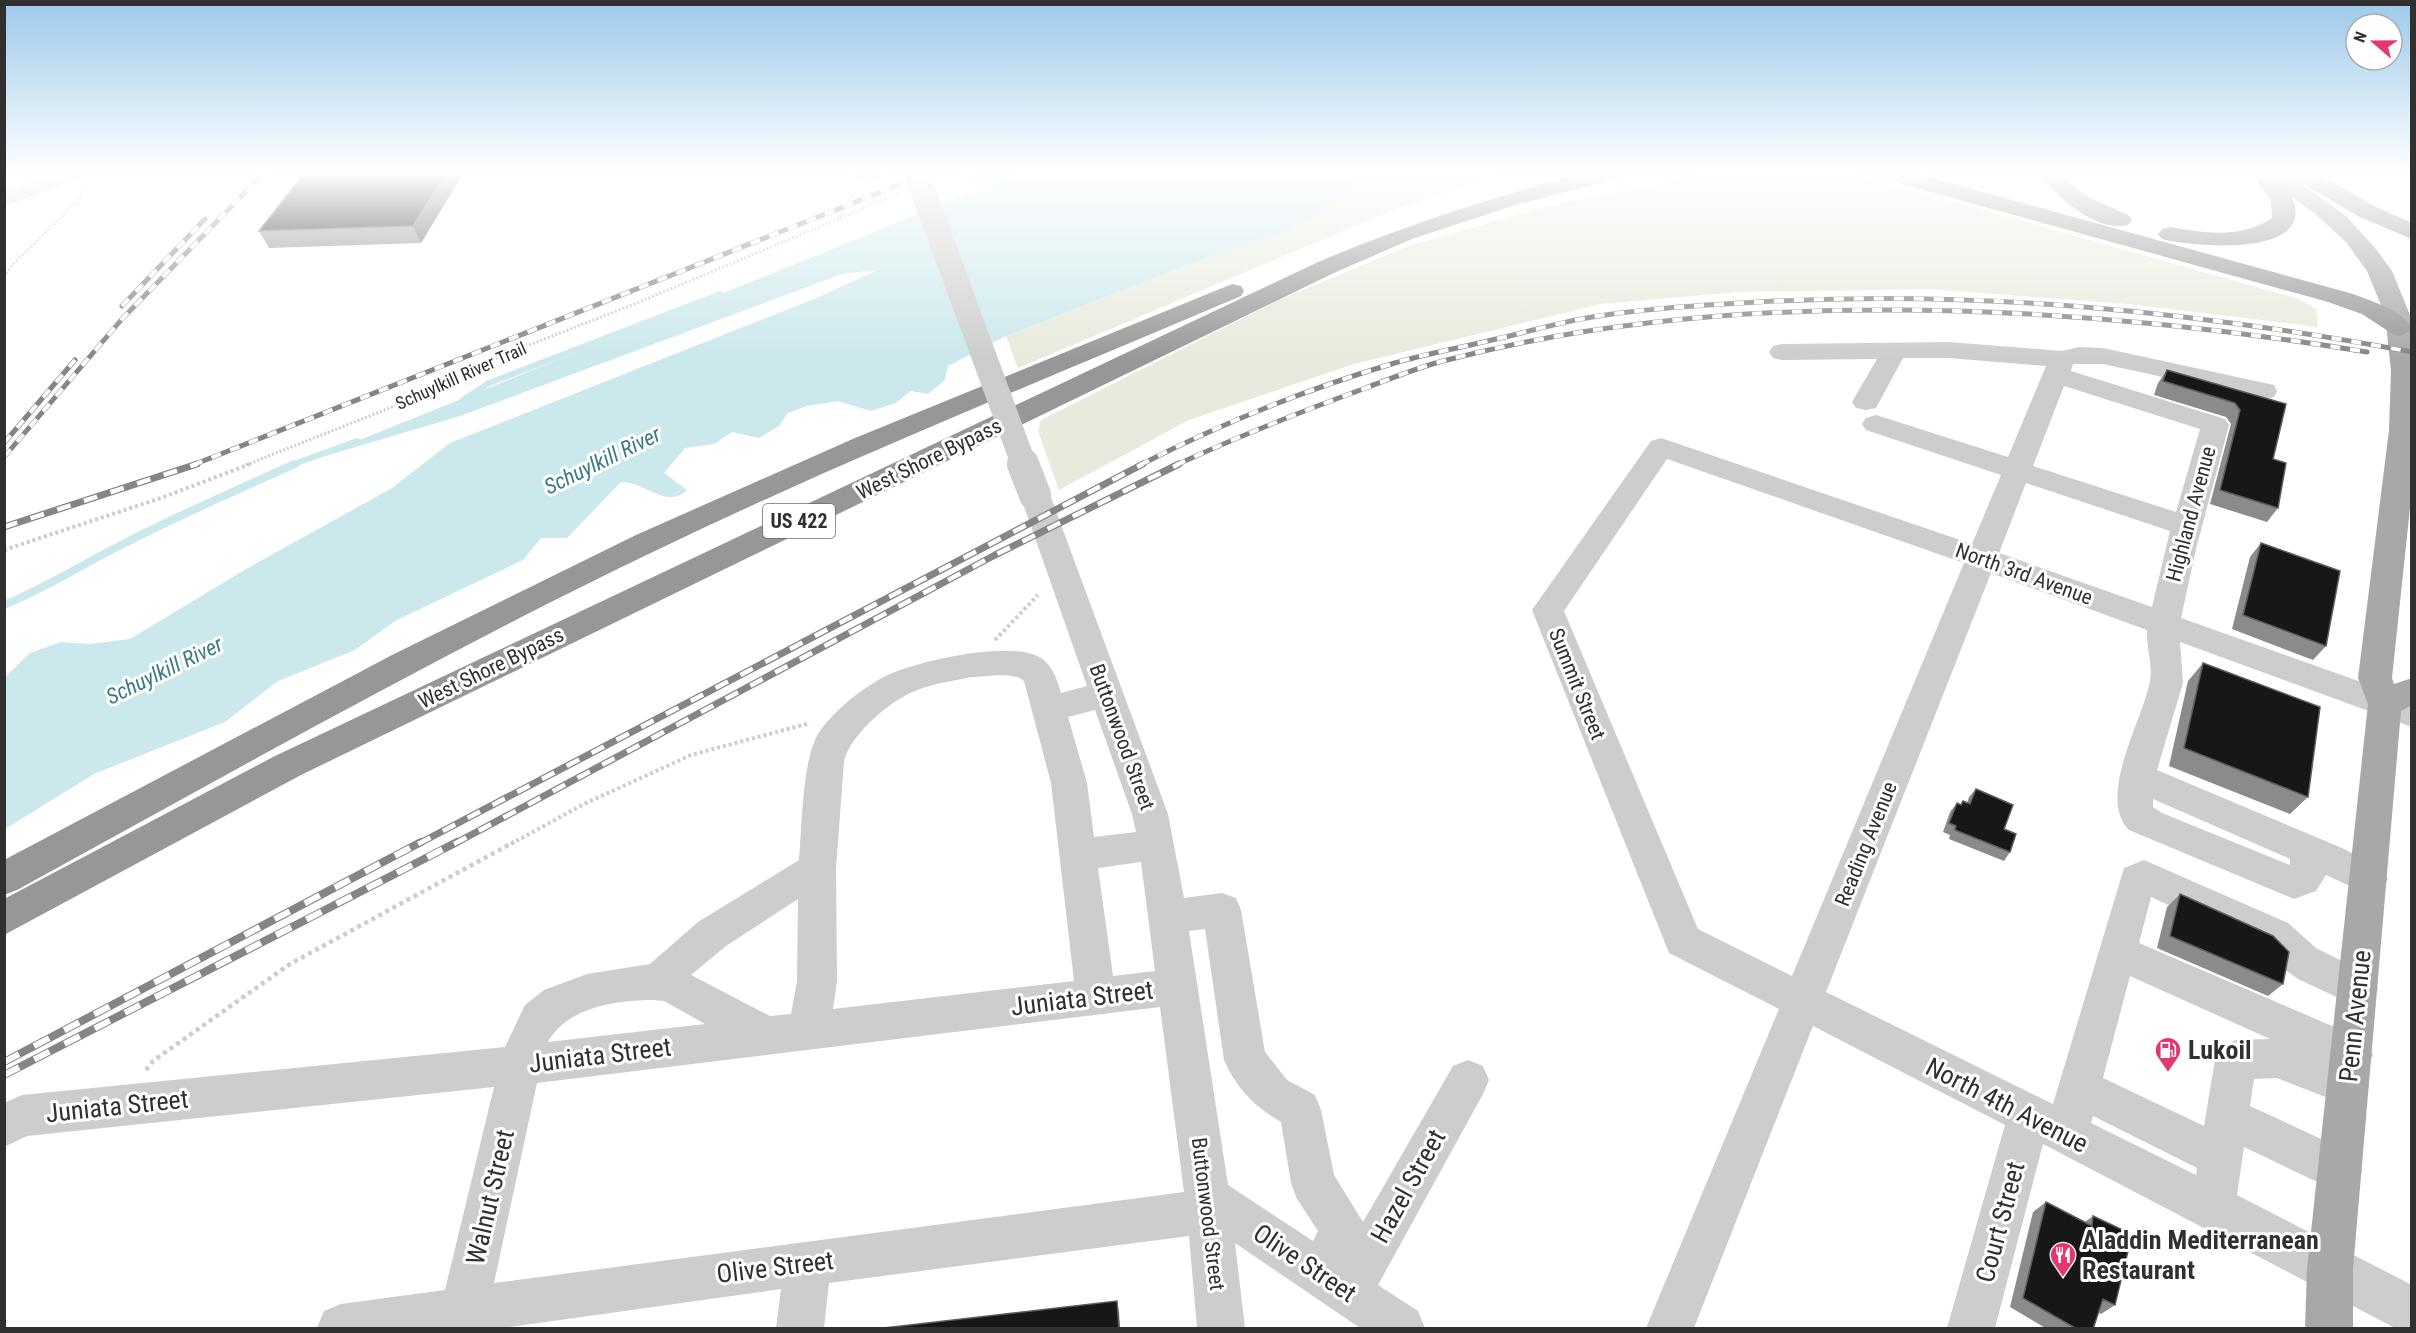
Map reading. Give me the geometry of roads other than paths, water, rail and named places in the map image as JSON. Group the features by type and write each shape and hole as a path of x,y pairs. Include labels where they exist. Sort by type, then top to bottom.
{"highway":[{"name":"West Shore Bypass","path":"4,879 481,624 648,542 857,449 1363,234"},
{"name":"West Shore Bypass","path":"4,918 287,766 1327,267 1404,234"},
{"path":"2110,234 2337,297 2371,309 2400,328"},
{"path":"2175,234 2212,239 2258,234"}],"main road":[{"name":"Penn Avenue","path":"2329,1329 2330,1269 2368,879 2403,703 2375,678 2404,498 2408,382 2400,328 2388,288 2357,242 2349,234"},
{"path":"2373,234 2407,274"}],"street":[{"name":"Buttonwood Street","path":"933,234 1035,495 1150,814 1157,844 1208,1205 1221,1329"},
{"path":"1782,352 1949,350 2060,367 2079,355 2103,356 2264,391"},
{"path":"1894,351 1871,413 2019,469 2187,526"},
{"name":"Reading Avenue","path":"1670,1329 2060,367"},
{"name":"Highland Avenue","path":"2060,367 2215,425 2163,625 2161,644 2166,681 2137,794 2149,824 2294,883 2303,880 2308,873 2308,851 2368,879"},
{"name":"North 3rd Avenue","path":"1661,447 1982,558 2163,625 2403,703"},
{"name":"Summit Street","path":"1661,447 1548,610 1683,941"},
{"path":"809,1029 817,981 817,869 826,761 832,740 863,709 893,687 913,678 970,666 1011,664 1029,666 1039,676 1070,783 1096,996"},
{"path":"1049,709 1107,694"},
{"path":"1078,855 1157,844"},
{"path":"763,1034 670,984 660,982 676,962 778,892 817,869"},
{"name":"Court Street","path":"1971,1329 2047,1126 2081,1089 2137,879 2144,876 2274,935 2287,951 2315,969 2358,989"},
{"path":"1167,917 1222,910 1245,1060 1272,1094 1300,1110 1313,1183 1344,1230 1335,1282"},
{"name":"North 4th Avenue","path":"1683,941 2412,1311"},
{"path":"2118,952 2350,1071"},
{"name":"Walnut Street","path":"462,1319 520,1065 531,1033 555,1003 564,998 628,983 660,982"},
{"name":"Juniata Street","path":"13,1121 120,1106 520,1065 763,1034 1177,987"},
{"path":"2213,1208 2236,1060 2277,1058 2350,1071"},
{"name":"Hazel Street","path":"1335,1282 1468,1080"},
{"path":"2081,1089 2224,1137 2340,1171"},
{"name":"Olive Street","path":"341,1329 462,1319 808,1263 1208,1205 1335,1282 1401,1329"},
{"path":"800,1329 808,1263"}],"water":[{"name":"Schuylkill River","path":"869,234 1282,234 1208,257 1006,336 948,366 945,380 928,394 911,391 896,403 871,411 838,401 807,406 788,413 779,426 759,438 732,432 714,444 685,448 664,473 687,490 679,495 663,496 630,483 621,482 567,538 541,538 523,560 395,621 355,650 278,681 225,722 94,774 5,829 5,677 30,653 61,642 90,644 130,639 246,569 392,488 450,443 819,297 877,270 842,274 460,416 305,462"}],"waterway":[{"path":"463,400 489,383 720,294"},
{"path":"291,465 357,441"},
{"path":"4,605 165,523 295,464"}],"railway":[{"path":"122,306 190,234"},
{"path":"4,457 122,319 204,234"},
{"path":"193,465 774,234"},
{"path":"1140,465 1262,409 1388,365 1580,319 1667,308 1826,299 1995,301 2078,306 2246,325 2412,352"},
{"path":"1176,465 1292,416 1443,361 1553,337 1668,321 1785,312 1904,310 2022,314 2140,322 2255,335 2367,352"},
{"path":"4,443 75,360"},
{"path":"4,527 197,464"},
{"path":"418,844 1143,464"},
{"path":"454,844 995,555 1179,464"},
{"path":"4,1062 421,842"},
{"path":"4,1075 457,842"}],"place":[{"name":"Lukoil","path":"2168,1073"},
{"name":"Aladdin Mediterranean Restaurant","path":"2063,1278"}]}
